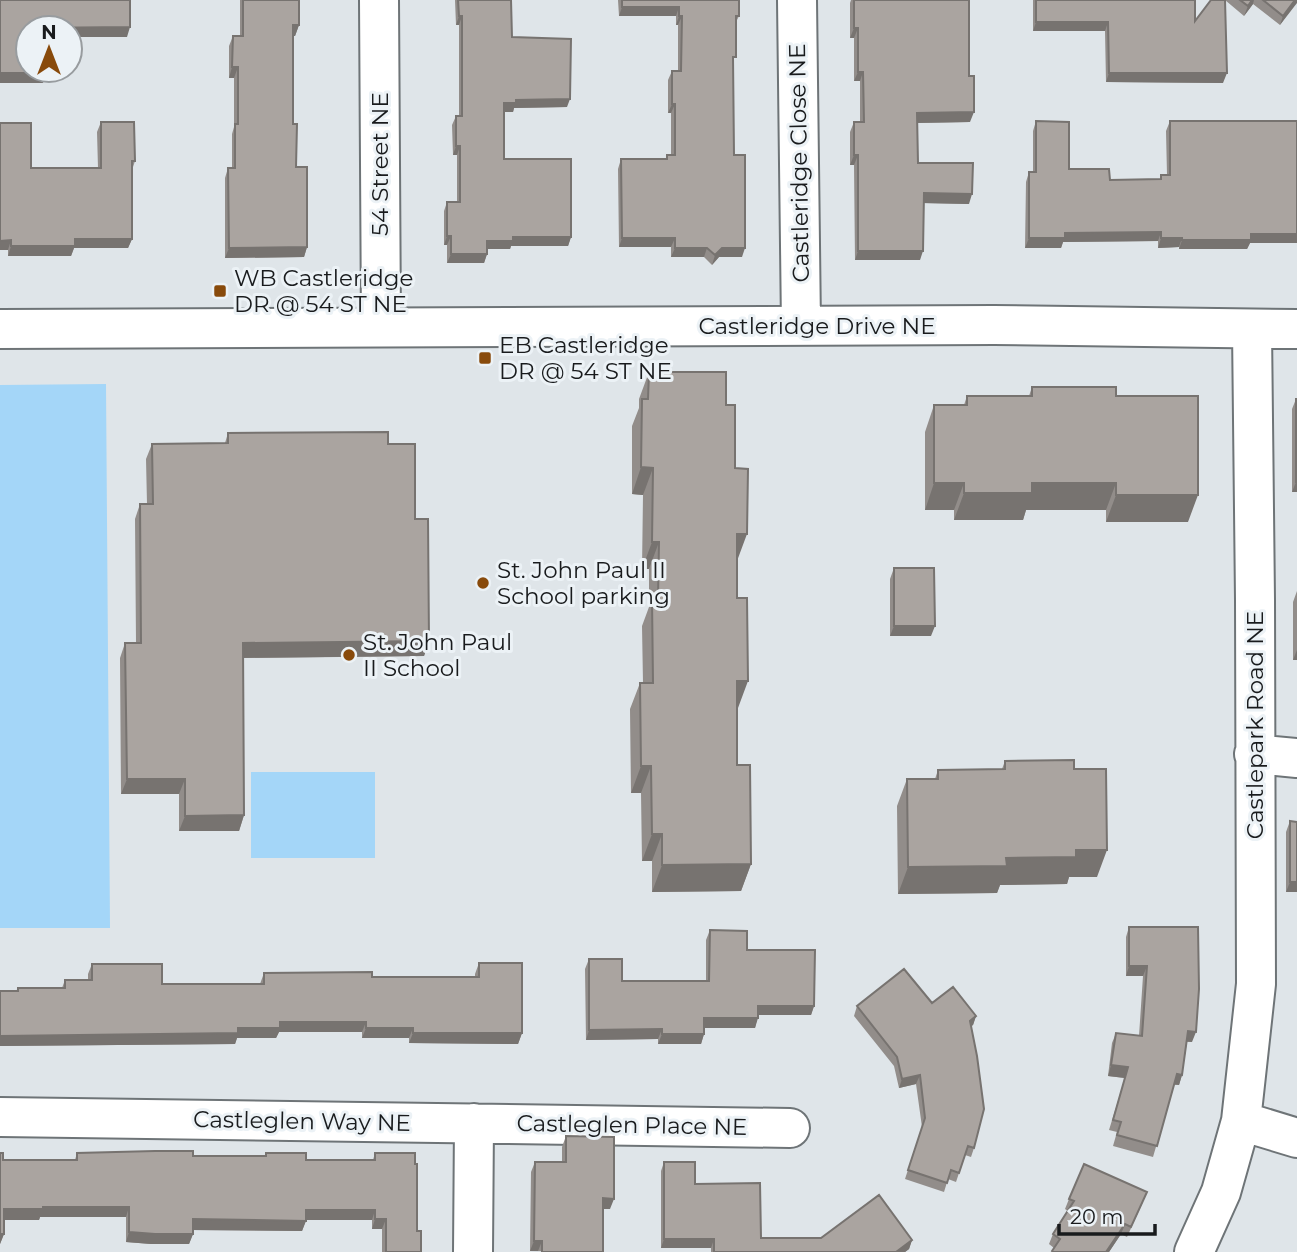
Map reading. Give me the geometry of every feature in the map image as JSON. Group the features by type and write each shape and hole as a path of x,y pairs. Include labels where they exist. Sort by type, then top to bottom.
{"street":[{"name":"54 Street NE","path":"379,0 382,327"},
{"name":"Castleridge Close NE","path":"797,0 801,326"},
{"name":"Castleridge Drive NE","path":"0,329 801,326 1297,329"},
{"name":"Castlepark Road NE","path":"1194,1252 1221,1192 1241,1121 1256,984 1252,328"},
{"path":"1254,754 1297,758"},
{"name":"Castleglen Way NE","path":"0,1116 474,1123"},
{"path":"1241,1121 1297,1138"},
{"path":"473,1252 474,1123"},
{"name":"Castleglen Place NE","path":"474,1123 790,1128"}],"shaded area":[{"path":"106,384 110,928 0,928 0,385"},
{"path":"251,772 375,772 375,858 251,858"}],"building":[{"path":"0,0 130,0 130,27 84,27 84,14 14,14 14,73 0,73"},
{"path":"243,0 299,0 299,25 293,25 293,124 297,124 296,167 307,167 307,247 229,248 228,168 235,168 235,124 238,124 238,67 232,67 233,36 243,36"},
{"path":"458,0 511,0 512,37 571,39 570,99 516,100 516,103 504,103 504,159 571,159 571,237 513,237 513,241 487,241 487,254 451,254 451,236 447,236 447,202 460,202 460,146 456,146 456,116 462,116 462,16 459,16"},
{"path":"622,0 739,0 739,16 736,16 736,57 733,57 734,155 745,155 745,248 722,248 715,255 707,248 675,248 675,238 622,238 621,159 667,159 667,155 675,155 672,71 681,71 682,16 679,16 679,7 622,7"},
{"path":"854,0 969,0 969,76 974,76 974,112 917,113 918,163 973,163 972,194 924,193 923,251 858,251 858,155 854,155 854,122 864,122 863,72 858,72 858,28 854,28"},
{"path":"1036,0 1195,0 1195,21 1211,0 1225,0 1227,73 1109,73 1108,22 1036,22"},
{"path":"1240,0 1252,0 1248,6"},
{"path":"1263,0 1295,0 1283,16"},
{"path":"1036,121 1069,122 1069,169 1109,169 1110,180 1161,179 1161,175 1170,175 1170,121 1297,121 1297,234 1251,234 1251,240 1182,240 1161,238 1161,232 1065,233 1065,238 1029,238 1029,172 1036,172"},
{"path":"101,122 134,122 132,239 75,239 75,246 11,246 11,240 0,241 0,123 31,123 31,168 101,168"},
{"path":"649,372 726,372 726,405 735,405 735,468 748,469 747,534 737,534 737,598 747,598 748,681 737,681 737,765 750,765 751,864 662,865 662,834 652,834 651,766 641,766 640,683 653,683 652,599 658,598 659,542 652,542 653,468 641,467 642,399 648,399"},
{"path":"1032,387 1116,387 1116,396 1198,396 1198,495 1116,495 1116,483 1032,483 1032,493 964,493 964,483 934,483 934,405 967,405 967,396 1032,396"},
{"path":"1297,399 1297,482 1296,482"},
{"path":"388,432 388,444 415,444 415,519 428,519 429,641 243,643 244,815 185,816 185,779 127,779 125,643 141,643 140,504 153,504 152,444 228,443 228,433"},
{"path":"894,568 934,568 935,626 894,626"},
{"path":"1074,760 1074,769 1106,769 1107,850 1076,850 1076,857 1006,858 1007,866 908,867 907,779 938,779 938,770 1005,769 1005,761"},
{"path":"1290,821 1297,822 1297,882 1290,882"},
{"path":"1129,927 1198,927 1199,989 1196,1032 1188,1031 1182,1075 1177,1074 1157,1146 1117,1135 1121,1122 1113,1120 1128,1067 1111,1065 1116,1033 1142,1036 1147,966 1129,966"},
{"path":"710,930 747,931 747,950 815,950 814,1006 758,1006 758,1018 704,1018 704,1034 662,1034 662,1029 589,1030 589,959 622,959 622,981 709,981"},
{"path":"479,963 522,963 522,1033 413,1033 413,1028 366,1028 366,1022 280,1022 280,1028 238,1028 238,1033 0,1036 0,991 18,991 18,988 65,988 65,980 92,980 92,964 162,964 162,984 264,984 264,973 372,972 372,977 479,977"},
{"path":"904,969 932,1003 953,987 976,1016 970,1021 984,1109 974,1148 968,1146 959,1173 951,1170 947,1183 908,1170 925,1118 920,1075 902,1079 897,1057 857,1006"},
{"path":"566,1136 614,1137 614,1199 603,1198 603,1252 542,1252 542,1241 534,1241 535,1162 566,1162"},
{"path":"193,1151 193,1156 306,1153 306,1160 375,1160 375,1153 415,1153 417,1231 421,1231 421,1252 386,1252 386,1219 375,1219 375,1210 306,1210 306,1221 193,1219 193,1234 155,1234 129,1232 129,1207 4,1209 4,1234 0,1234 0,1153 3,1153 3,1160 77,1160 77,1153"},
{"path":"664,1162 695,1162 695,1184 760,1183 761,1238 821,1238 879,1195 912,1240 896,1252 714,1252 714,1239 664,1239"},
{"path":"1084,1164 1147,1192 1131,1227 1125,1224 1106,1252 1053,1252 1060,1239 1053,1234 1074,1201 1069,1199"}],"place":[{"name":"WB Castleridge DR @ 54 ST NE","path":"220,291"},
{"name":"EB Castleridge DR @ 54 ST NE","path":"485,358"},
{"name":"St. John Paul II School parking","path":"483,583"},
{"name":"St. John Paul II School","path":"349,655"}]}
